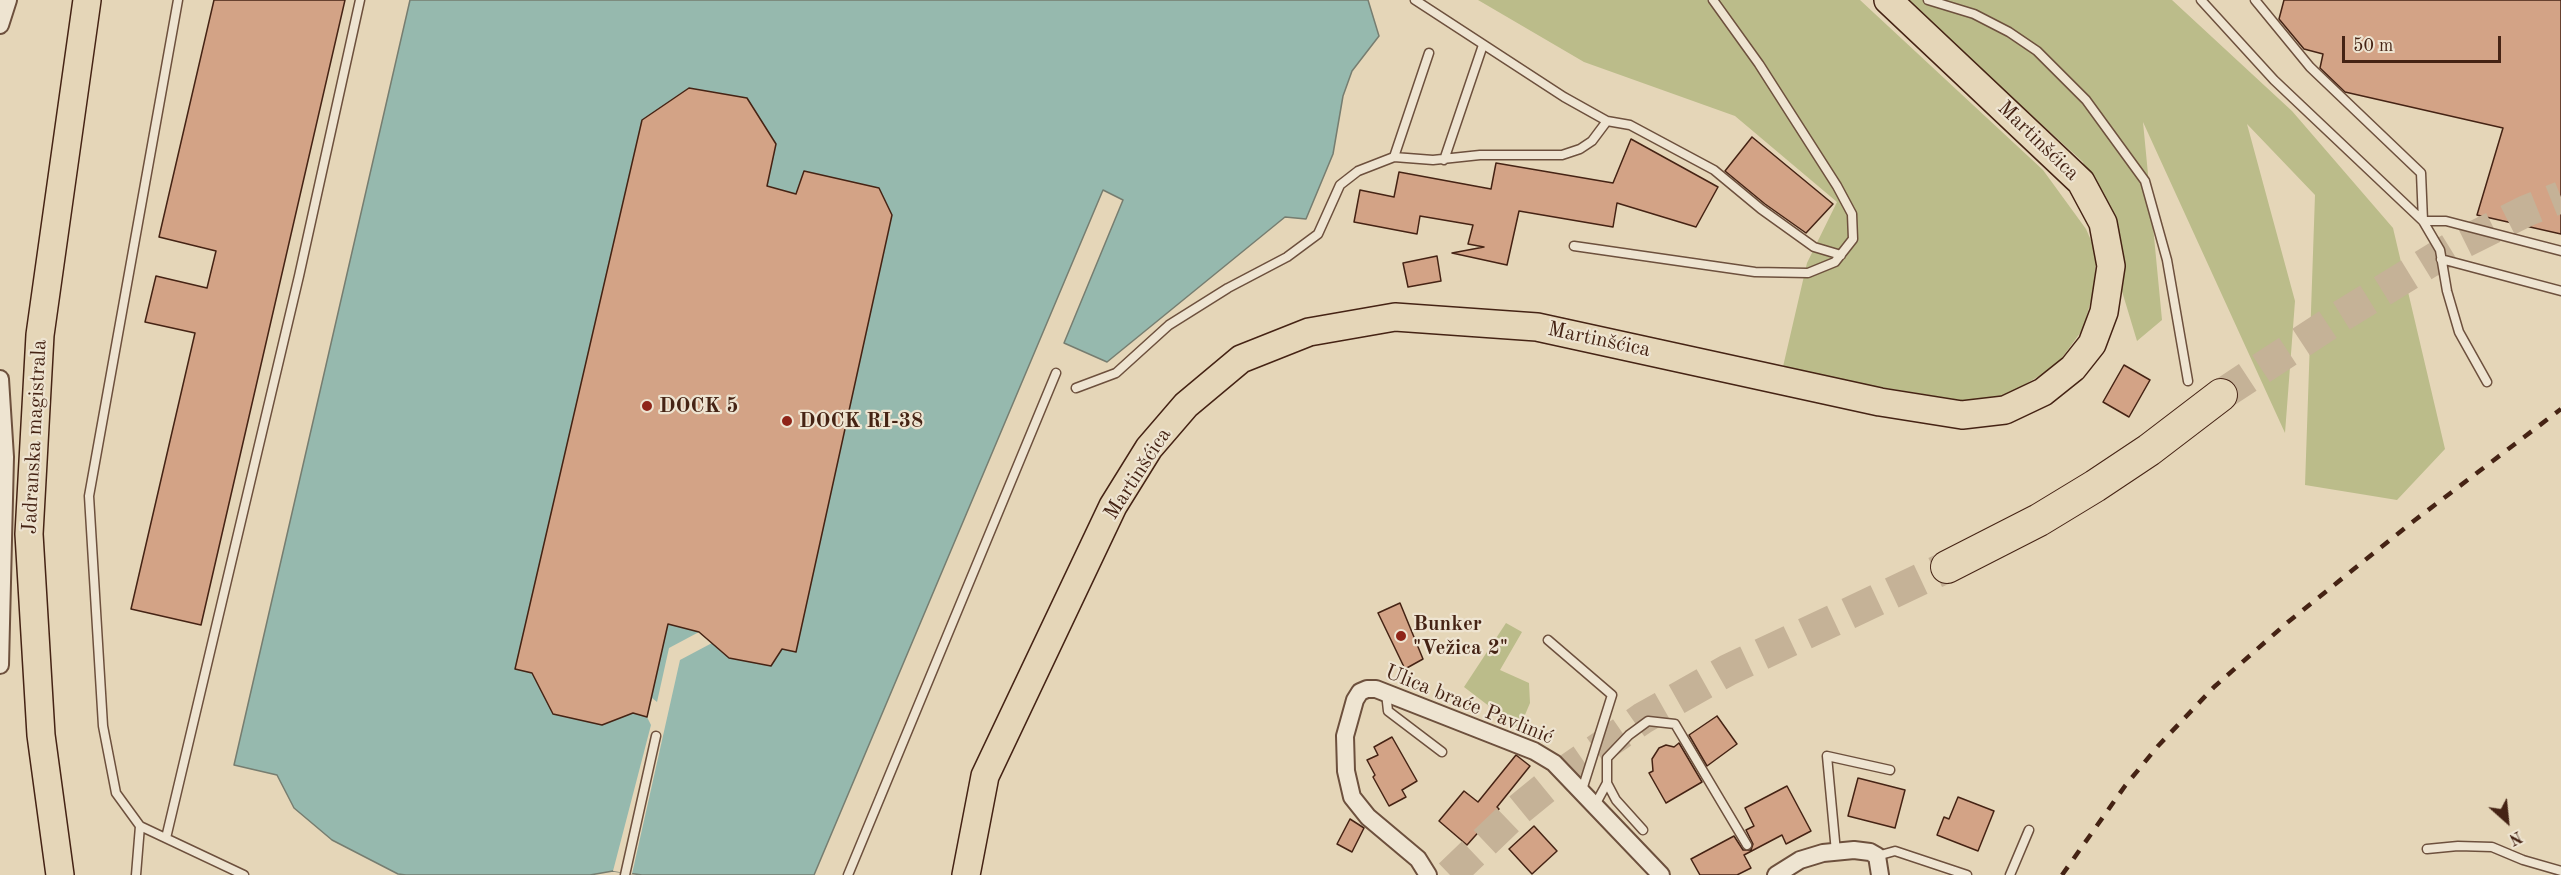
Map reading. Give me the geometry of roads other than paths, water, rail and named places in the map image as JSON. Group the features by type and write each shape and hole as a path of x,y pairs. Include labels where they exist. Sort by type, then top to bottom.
{"highway":[{"path":"1947,567 2039,520 2095,486 2149,450 2221,395"}],"main road":[{"name":"Jadranska magistrala","path":"60,875 41,735 29,534 40,335 87,0"},
{"name":"Martinšćica","path":"966,875 985,776 1113,506 1149,448 1186,405 1241,359 1309,332 1395,317 1537,327 1880,402 1962,415 2005,410 2043,392 2073,368 2091,344 2104,312 2111,266 2103,223 2081,182 1888,0"}],"street":[{"path":"0,26 8,0"},
{"path":"0,379 5,457 0,665"},
{"name":"Ulica braće Pavlinić","path":"1428,875 1418,859 1368,817 1352,796 1346,771 1345,736 1355,700 1360,692 1367,689 1376,689 1534,751 1554,763 1660,875"},
{"path":"1776,875 1800,860 1854,850 1870,852 1877,856 1880,875"}],"lane":[{"path":"178,0 89,496 103,726 116,794 140,826 244,875"},
{"path":"166,838 299,276 360,0"},
{"path":"1415,0 1564,97 1607,121 1630,125 1714,170 1761,209 1814,247 1841,255"},
{"path":"1574,246 1755,272 1808,273 1835,262 1854,239 1852,214 1837,186 1759,64 1713,0"},
{"path":"1928,0 1974,14 2009,32 2037,51 2086,100 2145,181 2166,260 2188,381"},
{"path":"2201,0 2274,80 2423,221 2440,250 2447,291 2459,332 2487,382"},
{"path":"2255,0 2310,67 2421,173 2423,221"},
{"path":"1444,160 1483,45"},
{"path":"1394,157 1429,53"},
{"path":"1076,388 1116,373 1169,325 1228,288 1287,257 1318,234 1340,184 1358,171 1394,157 1444,160 1480,155 1562,155 1592,141 1607,121"},
{"path":"2423,221 2446,221 2561,251"},
{"path":"2441,259 2561,291"},
{"path":"848,875 1056,374"},
{"path":"1548,640 1612,695 1582,790"},
{"path":"1386,693 1388,711 1442,752"},
{"path":"1643,830 1616,800 1607,783 1607,758 1629,735 1648,721 1676,724 1747,845"},
{"path":"625,875 656,736"},
{"path":"1836,852 1827,756 1890,770"},
{"path":"1595,805 1607,783"},
{"path":"136,875 140,826"},
{"path":"2010,875 2029,830"},
{"path":"2427,849 2492,846 2523,860 2561,871"},
{"path":"1877,856 1895,851 1967,875"}],"water":[{"path":"410,0 1368,0 1379,36 1352,71 1343,96 1333,154 1306,219 1285,217 1107,362 1064,343 1123,200 1103,190 814,875 642,875 613,871 590,875 406,875 398,874 332,840 294,808 277,775 234,765"}],"tunnel":[{"path":"2221,395 2338,318 2452,248 2526,211 2561,197"},
{"path":"1450,875 1518,810 1562,774 1643,718 1728,670 1947,567"}],"railway":[{"path":"2062,875 2125,786 2158,746 2214,687 2288,622 2415,520 2561,409"}],"place":[{"name":"DOCK 5","path":"647,406"},
{"name":"DOCK RI-38","path":"787,421"},
{"name":"Bunker \"Vežica 2\"","path":"1401,636"}]}
